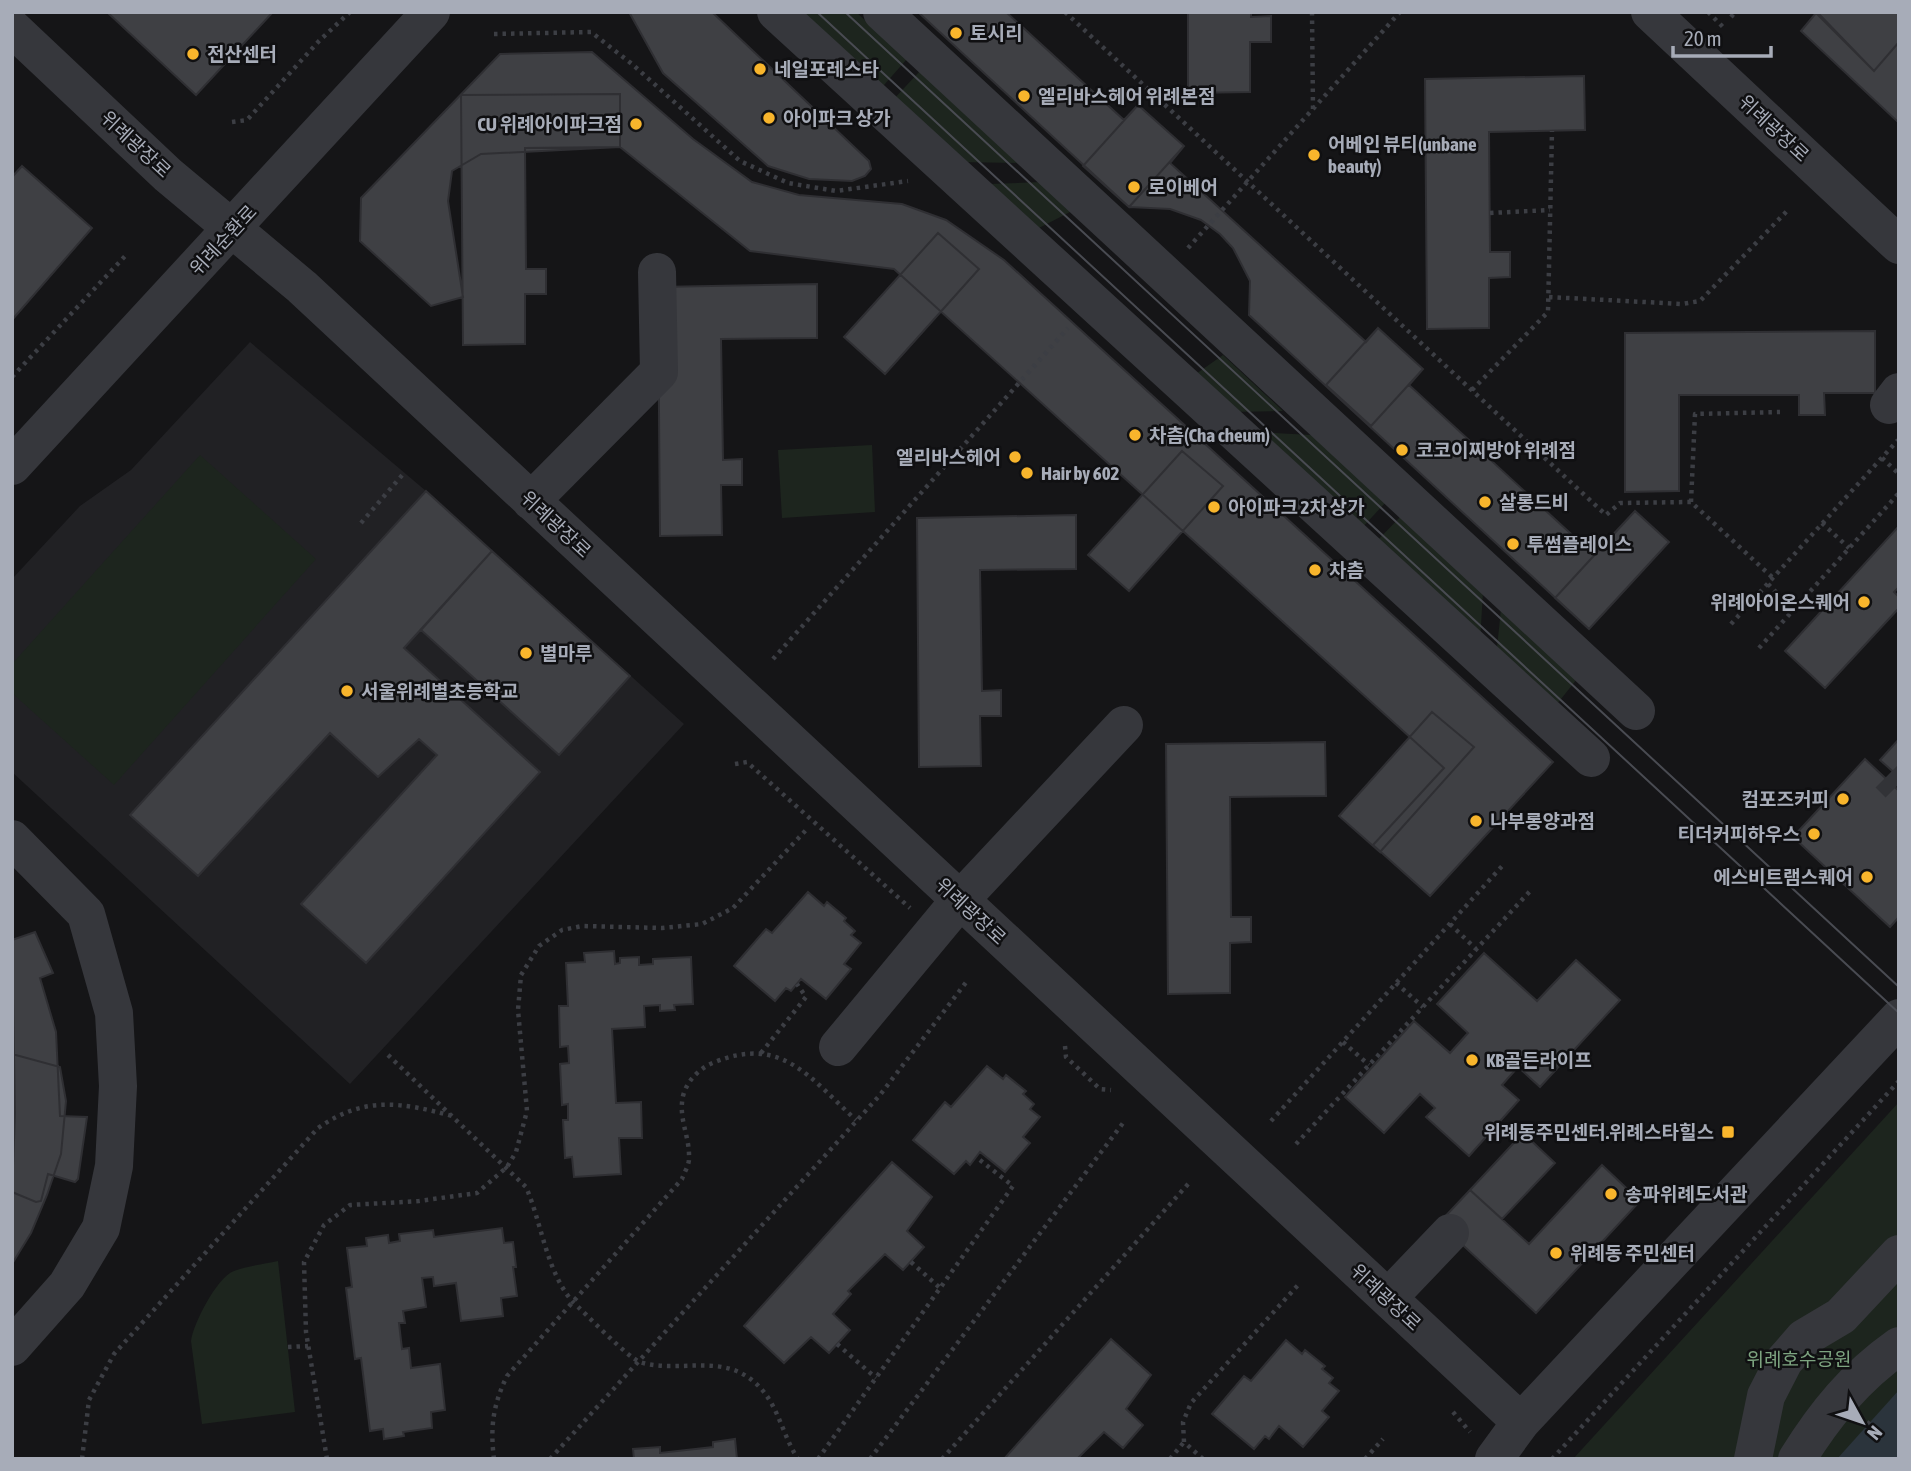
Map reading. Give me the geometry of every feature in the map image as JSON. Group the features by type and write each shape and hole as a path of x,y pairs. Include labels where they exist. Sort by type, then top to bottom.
{"street":[{"name":"위례순환로","path":"12,466 432,12"},
{"path":"776,12 1591,758"},
{"path":"882,12 1636,711"},
{"name":"위례광장로","path":"1650,12 1899,244"},
{"name":"위례광장로","path":"12,28 168,176 302,288 1521,1422"},
{"path":"531,501 659,372 657,272"},
{"path":"838,1047 960,900 1124,725"},
{"path":"12,839 86,914 114,1013 118,1086 114,1166 101,1228 68,1285 12,1348"},
{"path":"1494,1459 1521,1422 1899,1018"},
{"path":"1388,1298 1450,1233"},
{"path":"1753,1459 1766,1396 1784,1360 1804,1338 1841,1316 1899,1254"},
{"path":"1797,1459 1835,1402 1860,1376 1899,1346"}],"path":[{"path":"232,122 247,120 319,41 350,12"},
{"path":"1065,12 1606,515 1620,503 1691,502 1773,578"},
{"path":"1312,12 1313,110"},
{"path":"1209,225 1401,12"},
{"path":"494,34 591,32 632,64 740,161 788,183 836,191 954,176"},
{"path":"1472,390 1548,312 1552,131"},
{"path":"1490,213 1550,210"},
{"path":"1549,297 1682,304 1700,301 1787,211"},
{"path":"12,377 127,254"},
{"path":"773,659 1073,323"},
{"path":"1691,502 1695,414 1780,412"},
{"path":"1731,624 1882,458 1895,412"},
{"path":"1882,458 1899,474"},
{"path":"361,523 404,473"},
{"path":"1759,649 1899,493"},
{"path":"1822,523 1849,548"},
{"path":"1768,584 1794,610"},
{"path":"735,764 747,762 904,902"},
{"path":"327,1459 308,1346 304,1262 324,1225 350,1205 419,1201 477,1193 507,1167 516,1152 527,1111 518,1010 521,975 539,946 562,930 582,926 662,928 702,924 733,908 806,830"},
{"path":"1271,1121 1504,864"},
{"path":"1296,1144 1532,889"},
{"path":"1450,924 1476,949"},
{"path":"550,1459 880,1094 967,981"},
{"path":"1396,983 1423,1007"},
{"path":"761,1054 806,997 797,984"},
{"path":"1343,1042 1369,1065"},
{"path":"494,1459 490,1428 495,1399 507,1376 682,1179 690,1160 680,1116 684,1092 701,1067 738,1053 776,1054 799,1068 856,1120"},
{"path":"388,1055 526,1187 538,1214 550,1258 564,1291 572,1301 638,1362 672,1366 711,1365 739,1371 755,1382 772,1402 798,1459"},
{"path":"1552,1459 1899,1081"},
{"path":"82,1459 89,1400 114,1354 318,1128 340,1113 363,1107 408,1104 453,1116"},
{"path":"870,1459 1123,1124"},
{"path":"818,1459 1013,1186 976,1157"},
{"path":"942,1459 1189,1183"},
{"path":"911,1262 940,1288"},
{"path":"1170,1459 1184,1442 1183,1422 1191,1404 1299,1284"},
{"path":"837,1344 876,1378"},
{"path":"288,1347 308,1346"},
{"path":"1366,1459 1383,1439"},
{"path":"1184,1442 1203,1459"}],"shaded area":[{"path":"250,342 426,491 684,724 350,1084 12,772 12,579 80,506 131,470"},
{"path":"1899,1390 1899,1459 1837,1459"}],"green space":[{"path":"788,12 856,12 907,59 877,93"},
{"path":"920,71 1020,163 955,162 891,102"},
{"path":"1041,182 1072,211 1037,229 989,184"},
{"path":"1223,355 1283,411 1232,412 1193,376"},
{"path":"1254,432 1311,435 1386,502 1360,530"},
{"path":"872,445 875,512 782,518 778,450"},
{"path":"200,455 316,559 114,785 12,693 12,664"},
{"path":"1401,516 1483,592 1480,642 1374,544"},
{"path":"1501,609 1577,679 1553,709 1496,657"},
{"name":"위례호수공원","path":"1899,1102 1899,1459 1573,1459"},
{"path":"278,1261 295,1412 202,1424 191,1341 201,1313 213,1291 227,1275 244,1268"}],"building":[{"name":"전산센터","path":"107,12 273,12 196,95"},
{"name":"아이파크 상가","path":"629,12 712,12 869,161 871,169 865,176 852,181 809,179 768,166 663,73"},
{"path":"918,12 1006,12 1124,120 1138,105 1184,146 1170,163 1366,342 1378,328 1423,369 1409,385 1594,555 1635,511 1669,542 1589,629 1249,315 1250,281 1233,248 1220,234 1201,220 1170,209 1129,207"},
{"path":"1188,12 1251,12 1251,17 1271,16 1271,42 1250,42 1250,92 1188,93"},
{"path":"1817,12 1899,12 1899,42 1874,71"},
{"path":"1816,13 1874,71 1899,42 1899,123 1801,31"},
{"name":"아이파크 2차 상가","path":"592,52 693,139 752,182 799,195 902,204 946,220 1004,260 1553,762 1430,896 1373,845 1444,768 894,269 750,251 620,147 481,154 452,171 448,201 463,297 431,306 360,241 361,198 500,54"},
{"path":"1584,76 1585,130 1489,132 1490,252 1510,252 1510,277 1489,278 1489,328 1427,329 1425,79"},
{"path":"620,94 620,147 525,148 526,269 546,269 546,294 525,294 525,344 463,345 461,95"},
{"path":"1138,105 1184,146 1129,207 1083,166"},
{"path":"22,166 92,228 12,320 12,177"},
{"path":"938,233 979,269 885,374 844,337"},
{"path":"817,284 817,338 721,339 723,460 742,459 742,485 721,485 722,535 660,536 658,287"},
{"path":"1378,328 1423,369 1371,426 1326,385"},
{"path":"1875,331 1875,393 1824,393 1825,415 1799,415 1799,395 1679,395 1679,491 1625,492 1625,333"},
{"path":"1182,451 1223,486 1129,591 1088,555"},
{"name":"서울위례별초등학교","path":"426,491 492,551 404,648 540,772 366,963 301,904 437,755 419,739 378,777 330,733 198,876 130,815"},
{"path":"1635,511 1669,542 1589,629 1555,598"},
{"path":"1076,515 1076,569 980,570 982,691 1001,690 1001,716 980,716 981,766 919,767 917,518"},
{"name":"위례아이온스퀘어","path":"1899,526 1899,587 1894,592 1899,597 1899,608 1825,688 1785,651"},
{"name":"별마루","path":"492,551 630,676 559,755 421,630"},
{"path":"1432,712 1474,747 1380,852 1339,816"},
{"path":"1899,739 1899,777 1880,760"},
{"path":"1325,742 1326,796 1230,797 1231,917 1251,917 1251,942 1230,943 1230,993 1168,994 1166,744"},
{"name":"에스비트램스퀘어","path":"1865,759 1899,791 1899,917 1890,927 1793,837"},
{"path":"808,892 824,906 827,902 846,918 844,921 855,931 851,935 861,943 844,964 851,969 826,999 801,979 791,991 786,988 775,1001 734,966 766,929 772,933"},
{"path":"35,932 53,973 40,978 56,1032 60,1116 87,1117 78,1179 75,1182 48,1174 41,1201 36,1202 12,1192 15,1114 12,940"},
{"path":"614,951 615,964 620,963 620,958 639,957 639,965 653,964 653,959 691,957 693,1004 674,1005 675,1010 660,1011 660,1005 644,1006 645,1027 612,1029 616,1103 641,1102 642,1138 619,1138 621,1174 574,1177 572,1157 565,1158 563,1120 568,1120 568,1104 562,1105 560,1064 569,1063 568,1046 560,1047 559,1006 568,1006 566,963 585,962 584,953"},
{"name":"KB골든라이프","path":"1484,953 1537,1001 1576,960 1620,1000 1540,1087 1518,1067 1502,1085 1519,1100 1469,1156 1426,1117 1435,1108 1420,1094 1384,1133 1345,1097 1414,1021 1450,1053 1468,1033 1437,1004"},
{"path":"12,1054 60,1067 66,1101 61,1154 31,1233 12,1264"},
{"path":"12,1054 60,1067 66,1101 61,1154 31,1233 12,1264"},
{"path":"987,1066 1003,1079 1006,1075 1026,1091 1023,1094 1034,1104 1030,1109 1040,1117 1023,1137 1030,1143 1005,1172 980,1152 970,1165 966,1161 954,1174 913,1140 945,1102 951,1107"},
{"path":"1523,1133 1555,1163 1502,1219 1470,1190"},
{"path":"892,1162 932,1197 907,1231 924,1247 903,1270 885,1254 848,1291 851,1294 833,1314 850,1330 829,1353 811,1337 784,1363 744,1326"},
{"path":"1602,1165 1640,1201 1536,1313 1439,1223 1470,1190 1529,1244"},
{"path":"502,1228 504,1243 513,1242 517,1296 501,1298 503,1316 461,1321 456,1283 434,1286 433,1277 422,1278 426,1307 403,1311 405,1323 399,1323 402,1349 409,1348 411,1368 440,1364 445,1410 431,1412 432,1428 403,1432 404,1436 384,1439 383,1429 370,1431 361,1358 355,1359 346,1288 352,1287 347,1248 367,1246 366,1238 388,1235 389,1243 400,1241 399,1234 433,1230 434,1237"},
{"path":"1111,1339 1151,1375 1126,1409 1143,1425 1123,1448 1104,1432 1077,1459 1004,1459"},
{"path":"1286,1340 1302,1354 1305,1350 1325,1366 1322,1369 1333,1378 1329,1383 1339,1391 1322,1411 1329,1417 1303,1447 1279,1426 1269,1439 1265,1436 1254,1449 1212,1414 1244,1376 1251,1381"},
{"path":"735,1439 737,1459 634,1459 633,1449 660,1447 660,1453 713,1447 713,1442"}],"tunnel":[{"path":"1889,774 1899,784"}],"tram line":[{"path":"817,12 1899,1013"},
{"path":"845,12 1899,987"}],"place":[{"name":"토시리","path":"956,33"},
{"name":"전산센터","path":"193,54"},
{"name":"네일포레스타","path":"760,69"},
{"name":"엘리바스헤어 위례본점","path":"1024,96"},
{"name":"아이파크 상가","path":"769,118"},
{"name":"CU 위례아이파크점","path":"636,124"},
{"name":"어베인 뷰티(unbane beauty)","path":"1314,155"},
{"name":"로이베어","path":"1134,187"},
{"name":"차츰(Cha cheum)","path":"1135,435"},
{"name":"코코이찌방야 위례점","path":"1402,450"},
{"name":"엘리바스헤어","path":"1015,457"},
{"name":"Hair by 602","path":"1027,473"},
{"name":"살롱드비","path":"1485,502"},
{"name":"아이파크 2차 상가","path":"1214,507"},
{"name":"투썸플레이스","path":"1513,544"},
{"name":"차츰","path":"1315,570"},
{"name":"위례아이온스퀘어","path":"1864,602"},
{"name":"별마루","path":"526,653"},
{"name":"서울위례별초등학교","path":"347,691"},
{"name":"컴포즈커피","path":"1843,799"},
{"name":"나부롱양과점","path":"1476,821"},
{"name":"티더커피하우스","path":"1814,834"},
{"name":"에스비트램스퀘어","path":"1867,877"},
{"name":"KB골든라이프","path":"1472,1060"},
{"name":"위례동주민센터.위례스타힐스","path":"1728,1132"},
{"name":"송파위례도서관","path":"1611,1194"},
{"name":"위례동 주민센터","path":"1556,1253"}]}
